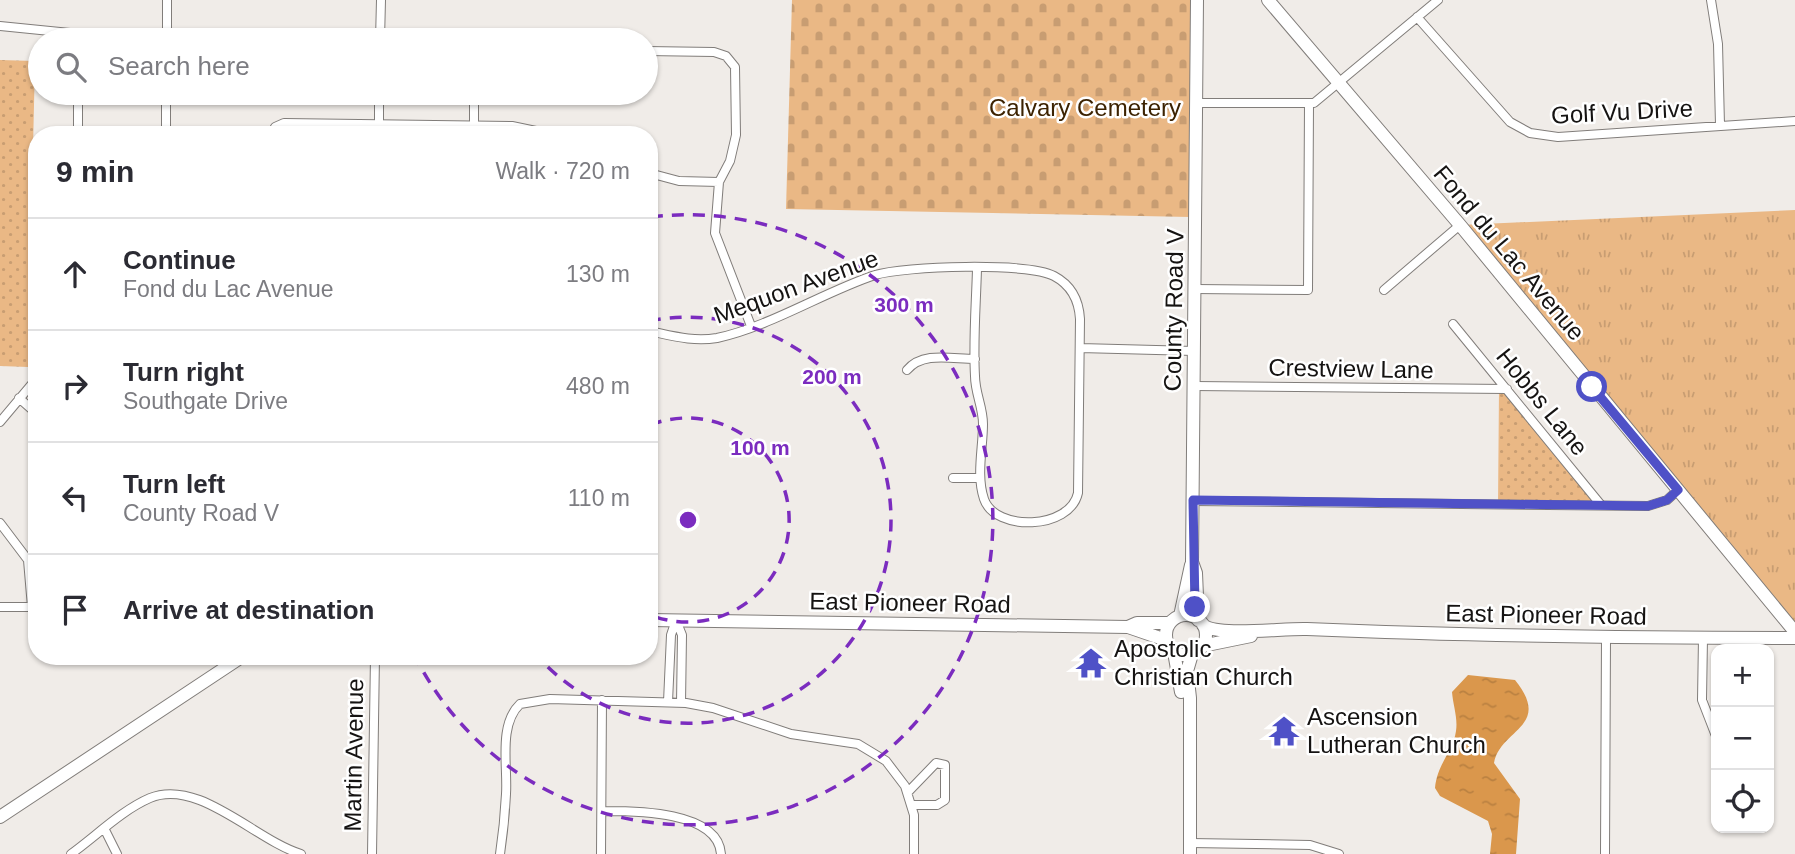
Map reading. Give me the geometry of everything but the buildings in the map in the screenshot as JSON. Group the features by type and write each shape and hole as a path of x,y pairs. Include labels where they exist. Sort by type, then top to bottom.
{"main road":[{"name":"Fond du Lac Avenue","path":"1268,0 1460,225 1795,632"},
{"name":"County Road V","path":"1198,1 1192,562 1196,573 1200,623"},
{"path":"1189,719 1174,652 1166,640 1175,620 1192,562"},
{"name":"East Pioneer Road","path":"658,620 1128,626 1166,640"},
{"path":"1128,626 1175,620 1200,623 1219,632 1296,629"},
{"path":"1190,848 1186,671 1205,635 1200,623"},
{"path":"1174,652 1197,650 1296,629"},
{"name":"East Pioneer Road","path":"1296,629 1606,638 1795,638"},
{"path":"0,817 229,665"}],"street":[{"path":"167,0 167,28"},
{"path":"380,28 381,0"},
{"path":"1197,103 1309,104 1325,97 1438,0"},
{"path":"1712,0 1718,44 1720,125"},
{"name":"Golf Vu Drive","path":"1417,17 1505,117 1530,133 1558,137 1795,121"},
{"path":"0,26 28,30"},
{"path":"658,51 714,52 726,56 733,64 737,78 736,135 730,161 719,182 715,238 751,326"},
{"path":"1195,289 1308,290 1309,104"},
{"path":"78,105 78,126"},
{"path":"166,105 166,126"},
{"path":"379,105 379,124"},
{"path":"474,105 474,126"},
{"path":"277,126 283,123 411,126"},
{"path":"658,175 679,181 719,182"},
{"path":"1384,290 1460,225"},
{"name":"Mequon Avenue","path":"658,333 699,340 723,336 888,272 921,268 1038,271 1062,281 1078,306 1080,348 1078,489 1072,508 1053,520 1004,519 987,506 981,478"},
{"path":"953,478 981,478 983,422 975,380 977,269"},
{"name":"Hobbs Lane","path":"1453,324 1601,505"},
{"path":"1080,348 1194,351"},
{"path":"907,370 915,360 926,358 975,359"},
{"name":"Crestview Lane","path":"1194,386 1507,390"},
{"path":"0,422 28,388"},
{"path":"19,398 28,406"},
{"path":"1193,500 1648,506 1667,500 1678,490"},
{"path":"0,523 28,560"},
{"path":"0,607 28,607"},
{"path":"668,702 671,635 676,620"},
{"path":"676,620 682,635 681,703"},
{"path":"1605,854 1606,638"},
{"path":"1703,638 1702,700 1711,723"},
{"name":"Martin Avenue","path":"372,854 375,665"},
{"path":"500,854 509,726 520,704 550,699 681,703 713,708 791,734 860,745 886,761 908,792 912,805 914,854"},
{"path":"601,854 602,700"},
{"path":"908,792 936,763 946,765 945,800 937,805 912,805"},
{"path":"71,854 149,799 182,794 202,801 279,845 301,854"},
{"path":"601,811 660,814 687,819 709,834 721,854"},
{"path":"104,830 117,854"},
{"path":"1288,844 1289,854"},
{"path":"1190,848 1288,844 1321,846 1339,854"},
{"path":"274,854 279,845"}],"green space":[{"name":"Calvary Cemetery","path":"792,0 1194,0 1190,217 786,209"},
{"path":"0,60 28,61 28,105 34,105 34,126 28,126 28,367 0,366"},
{"path":"1795,210 1795,632 1460,225"},
{"path":"1499,389 1507,389 1601,505 1498,505"}],"water":[{"path":"1468,675 1515,680 1529,708 1527,718 1505,742 1494,763 1520,799 1516,854 1490,854 1492,834 1488,821 1440,796 1435,788 1456,731 1452,692"}],"place":[{"name":"Apostolic Christian Church","path":"1091,663"},
{"name":"Ascension Lutheran Church","path":"1284,731"}],"route":[{"path":"1195,607 1196,573 1192,562 1193,500 1648,506 1667,500 1678,490 1592,387"}]}
